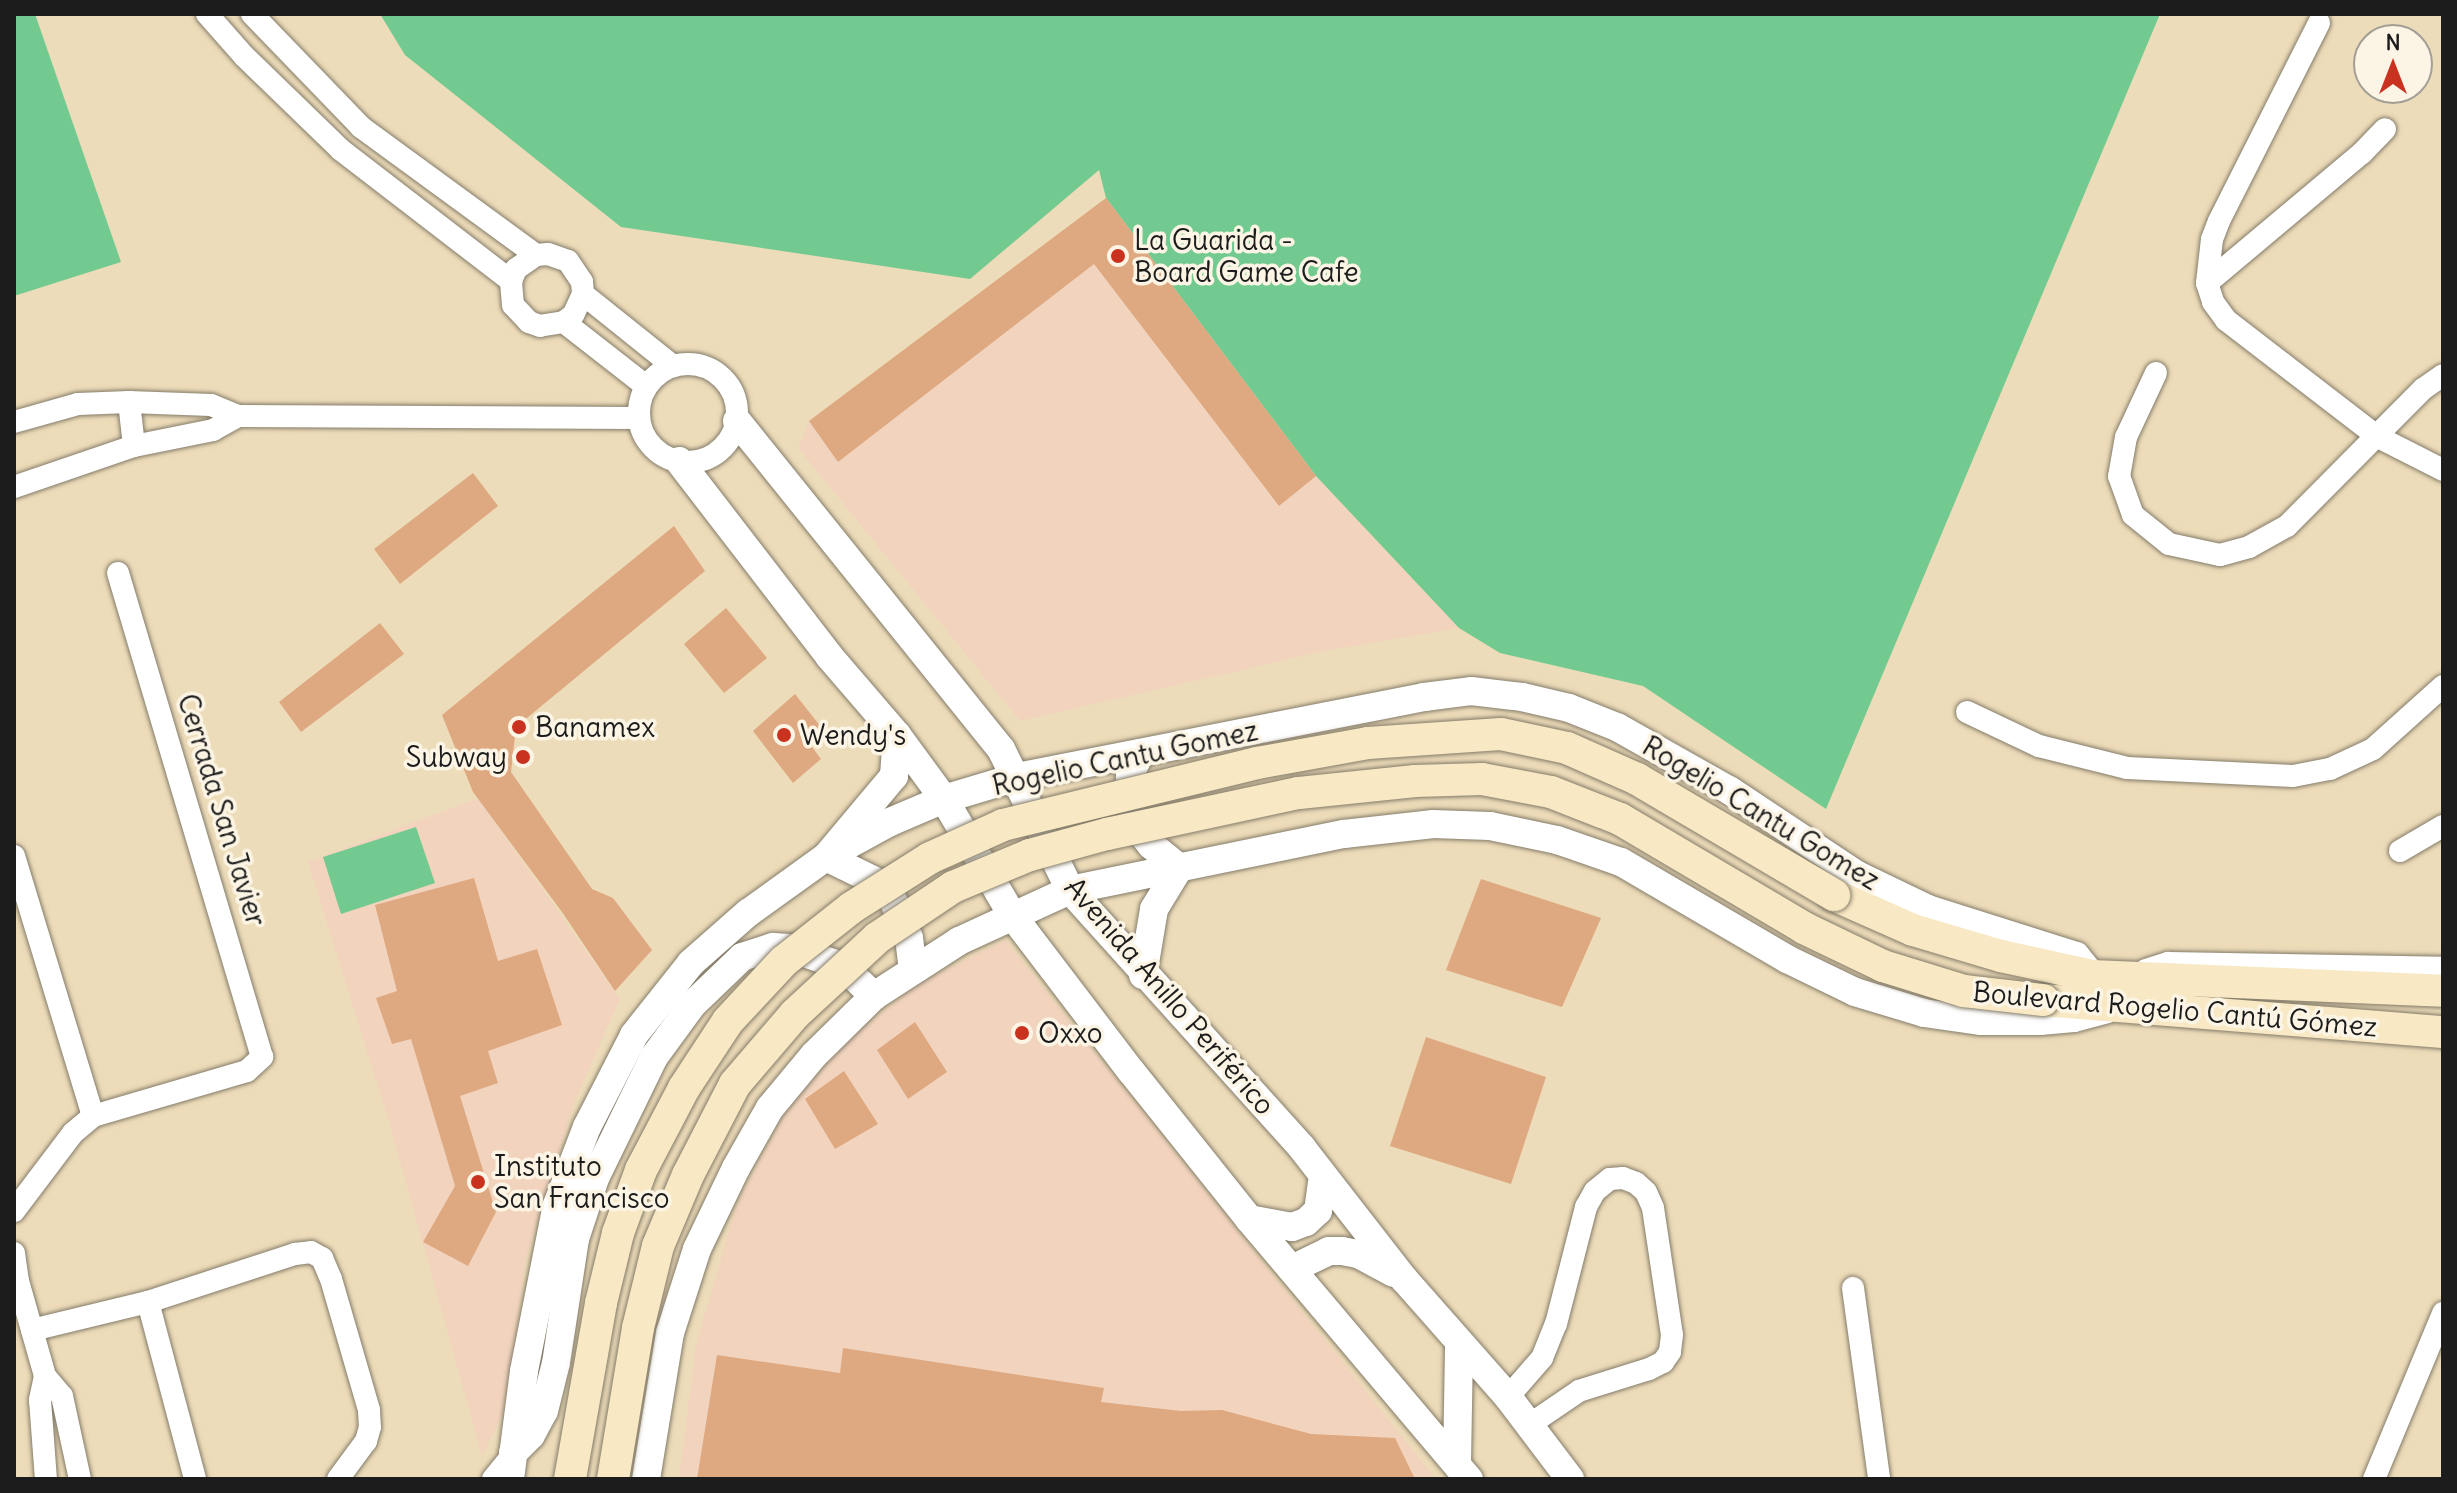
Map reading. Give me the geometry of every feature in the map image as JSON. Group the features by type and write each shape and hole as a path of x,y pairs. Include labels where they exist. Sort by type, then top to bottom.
{"main road":[{"name":"Boulevard Rogelio Cantú Gómez","path":"570,1479 601,1303 618,1233 641,1170 684,1088 728,1021 784,961 851,908 930,858 1003,825 1257,763 1368,743 1501,734 1567,748 1637,779 1834,895 1913,930 2001,956 2092,976 2443,991"},
{"name":"Boulevard Rogelio Cantú Gómez","path":"613,1479 638,1328 658,1246 688,1175 735,1084 795,1014 877,938 953,887 1030,855 1107,834 1299,793 1415,781 1482,779 1551,792 1620,819 1804,928 1883,966 1964,991 2210,1016 2443,1032"}],"street":[{"path":"207,14 244,56 341,150 511,281"},
{"path":"252,14 361,127 536,255"},
{"path":"2319,23 2219,221 2212,239 2207,283 2213,302 2226,320 2378,437 2443,470"},
{"path":"341,150 361,127"},
{"path":"2207,283 2362,153 2385,129"},
{"path":"548,254 568,261 582,282 583,294 573,315 552,326 529,322 513,305 511,281 516,269 536,255 548,254"},
{"path":"583,294 673,366"},
{"path":"564,322 646,386"},
{"path":"698,365 720,375 734,396 737,421 733,434 716,453 692,462 679,461 656,451 647,441 639,418 646,386 673,366 698,365"},
{"path":"2156,373 2126,437 2119,476 2133,515 2169,544 2220,555 2249,547 2287,526 2423,389 2443,375"},
{"path":"14,422 78,404 129,402 211,405 238,416 639,418"},
{"path":"129,402 134,446"},
{"path":"14,487 134,446 213,430 238,416"},
{"name":"Avenida Anillo Periférico","path":"737,421 1001,749 1070,890 1143,975 1251,1090 1404,1279 1508,1397 1570,1479"},
{"path":"679,461 829,656 897,735 944,799 1012,915 1249,1219 1463,1471"},
{"name":"Cerrada San Javier","path":"93,1116 247,1071 257,1065 262,1057 262,1046 118,573"},
{"path":"1967,712 2039,746 2127,768 2293,776 2330,769 2373,749 2443,686"},
{"name":"Rogelio Cantu Gomez","path":"512,1466 524,1371 557,1205 587,1127 634,1035 691,963 748,913 826,857 890,822 944,799 1017,777 1424,697 1471,691 1522,697 1569,708 1617,727 1729,790 1857,875 1928,909 2076,956 2092,976"},
{"path":"897,735 894,776 826,857 873,880 890,893 909,938 913,969"},
{"path":"1140,753 1130,775 1129,801 1136,827 1151,845 1179,868"},
{"path":"646,1479 670,1333 697,1249 736,1168 770,1108 814,1055 874,996 913,969 1012,915 1070,890 1344,834 1433,824 1490,826 1557,840 1621,862 1787,959 1855,992 1924,1013 1981,1021 2040,1021 2098,1014 2112,1005"},
{"path":"2400,851 2443,826"},
{"path":"14,856 93,1116 73,1133 14,1211"},
{"path":"1143,975 1154,909 1179,868"},
{"path":"493,1479 512,1466 544,1411 556,1363 575,1239 595,1178 654,1057 692,1005 742,957 773,947 790,948 833,963 851,974 874,996"},
{"path":"2139,979 2146,970 2168,963 2443,968"},
{"path":"1249,1219 1292,1227 1306,1222 1318,1211 1323,1177"},
{"path":"1508,1397 1542,1358 1556,1324 1586,1207 1595,1191 1610,1179 1623,1178 1636,1183 1646,1192 1653,1208 1672,1335 1670,1352 1663,1362 1649,1369 1579,1391 1529,1425"},
{"path":"1292,1269 1329,1251 1342,1251 1358,1254 1404,1279"},
{"path":"32,1330 148,1302 295,1254 311,1252 322,1258 369,1410 370,1427 366,1441 338,1479"},
{"path":"14,1253 16,1280 45,1376 62,1396 80,1479"},
{"path":"1853,1288 1879,1479"},
{"path":"148,1302 195,1479"},
{"path":"2374,1479 2443,1313"},
{"path":"1459,1344 1463,1471"},
{"path":"45,1376 40,1400 46,1479"}],"shaded area":[{"path":"1106,198 1316,476 1459,628 1325,651 1020,721 798,448 809,421"},
{"name":"Instituto San Francisco","path":"478,798 620,999 574,1103 525,1261 508,1402 482,1456 389,1122 308,862"},
{"path":"1005,940 1436,1479 679,1479 696,1345 738,1200 785,1113 845,1042 919,983"}],"green space":[{"path":"14,14 35,14 121,262 14,296"},
{"path":"380,14 2160,14 1826,809 1643,686 1500,653 1459,628 1316,476 1106,198 1099,170 970,279 621,227 405,55"},
{"path":"416,827 435,883 341,914 323,857"}],"building":[{"path":"1106,198 1316,476 1279,506 1094,264 838,462 809,421"},
{"path":"473,473 498,506 400,584 374,549"},
{"path":"674,526 705,571 516,727 511,772 592,889 613,898 652,950 615,991 562,912 473,792 442,715"},
{"path":"726,608 767,658 724,693 684,644"},
{"path":"380,623 404,654 301,732 279,702"},
{"name":"Wendy's","path":"795,694 821,727 806,739 821,759 793,783 753,731"},
{"path":"474,878 498,961 537,949 562,1025 488,1051 498,1083 460,1096 496,1212 468,1266 423,1242 455,1186 411,1039 392,1044 376,998 397,991 375,905"},
{"path":"1481,879 1601,918 1562,1007 1446,970"},
{"path":"915,1022 947,1072 908,1099 877,1050"},
{"path":"1426,1037 1546,1077 1511,1184 1390,1146"},
{"path":"844,1071 878,1124 835,1149 805,1099"},
{"path":"843,1348 1104,1388 1101,1402 1181,1411 1222,1410 1311,1434 1395,1438 1415,1479 697,1479 717,1355 840,1373"}],"place":[{"name":"La Guarida - Board Game Cafe","path":"1118,256"},
{"name":"Banamex","path":"519,727"},
{"name":"Wendy's","path":"784,735"},
{"name":"Subway","path":"523,757"},
{"name":"Oxxo","path":"1022,1033"},
{"name":"Instituto San Francisco","path":"478,1182"}]}
